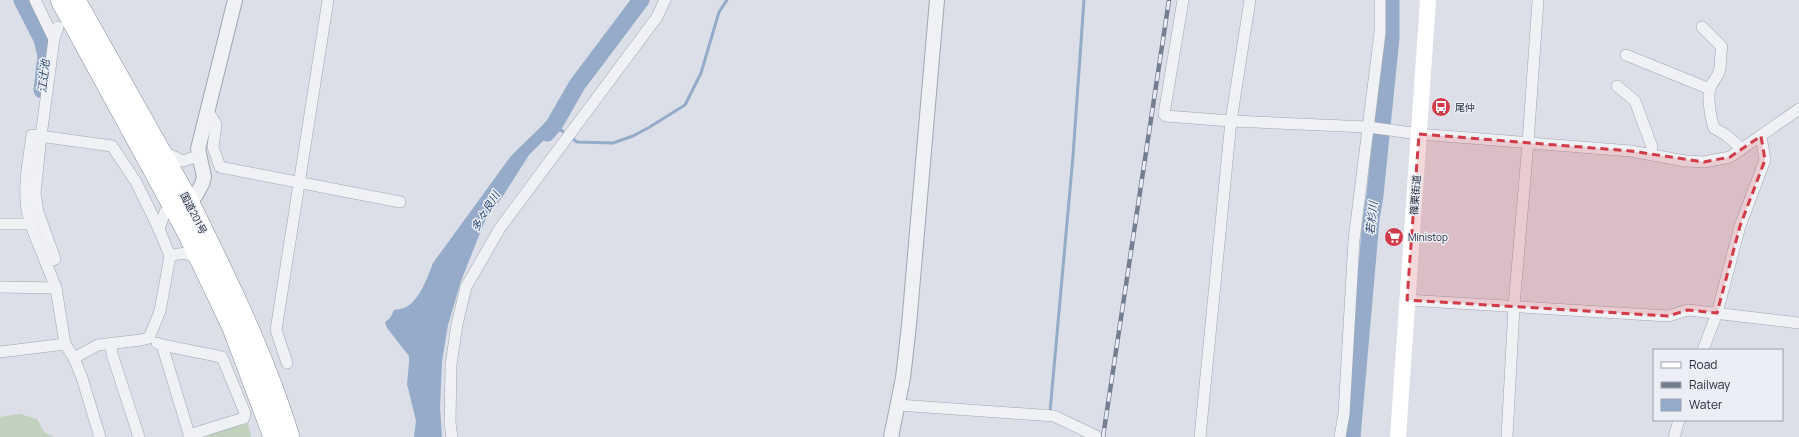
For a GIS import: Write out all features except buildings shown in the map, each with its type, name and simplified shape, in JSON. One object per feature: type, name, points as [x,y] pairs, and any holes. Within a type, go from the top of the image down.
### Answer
[{"type":"highway","name":"国道201号","points":[[60,0],[182,204],[248,322],[290,437]]},
{"type":"highway","name":"国道201号","points":[[76,0],[160,150],[182,204],[203,265],[232,328],[272,437]]},
{"type":"main road","name":"篠栗街道","points":[[1398,437],[1428,0]]},
{"type":"street","points":[[35,0],[54,39]]},
{"type":"street","points":[[159,229],[165,212],[196,195],[202,184],[204,177],[198,156],[199,141],[235,0]]},
{"type":"street","points":[[287,363],[276,330],[328,0]]},
{"type":"street","points":[[452,437],[450,423],[451,364],[457,324],[466,287],[500,228],[657,17],[665,0]]},
{"type":"street","points":[[891,437],[903,378],[936,0]]},
{"type":"street","points":[[1183,0],[1164,114],[1166,116],[1368,128],[1419,134],[1631,151],[1685,161],[1704,162],[1730,157],[1799,109]]},
{"type":"street","points":[[1200,437],[1231,121],[1250,0]]},
{"type":"street","points":[[1340,437],[1344,414],[1354,240],[1380,33],[1380,0]]},
{"type":"street","points":[[1507,437],[1514,306],[1528,143],[1538,0]]},
{"type":"street","points":[[46,263],[55,259],[38,212],[35,193],[54,39],[58,27]]},
{"type":"street","points":[[1702,27],[1722,47],[1719,58],[1720,69],[1717,79],[1710,89],[1710,116],[1714,128],[1726,135],[1742,149]]},
{"type":"street","points":[[1626,55],[1710,89]]},
{"type":"street","points":[[1617,86],[1635,101],[1652,147],[1651,155]]},
{"type":"street","points":[[207,110],[216,124],[213,147],[220,167],[400,202]]},
{"type":"street","points":[[100,437],[82,378],[74,358],[65,344],[56,288],[31,224],[26,198],[26,175],[32,135],[112,146],[136,182],[159,229],[170,256],[160,311],[148,338]]},
{"type":"street","points":[[1703,349],[1717,313],[1740,226],[1765,160],[1761,136]]},
{"type":"street","points":[[160,150],[183,161],[198,156]]},
{"type":"street","points":[[0,224],[31,224]]},
{"type":"street","points":[[170,256],[189,254],[203,265]]},
{"type":"street","points":[[0,287],[56,288]]},
{"type":"street","points":[[1408,300],[1668,316],[1688,310],[1799,323]]},
{"type":"street","points":[[74,358],[98,344],[148,338],[162,345],[222,357],[245,413],[244,418],[189,436],[162,345]]},
{"type":"street","points":[[111,343],[112,354],[139,437]]},
{"type":"street","points":[[0,352],[65,344]]},
{"type":"street","points":[[898,405],[1054,416],[1096,436]]},
{"type":"street","points":[[1674,437],[1679,421]]},
{"type":"highlighted area","points":[[1419,134],[1631,151],[1704,162],[1730,157],[1761,136],[1765,160],[1740,226],[1717,313],[1688,310],[1668,316],[1407,300]]},
{"type":"green space","points":[[20,414],[37,419],[44,432],[54,437],[0,437],[0,417]]},
{"type":"green space","points":[[248,424],[251,437],[206,437],[228,427]]},
{"type":"water","points":[[555,113],[565,119],[529,155],[503,196],[486,218],[461,281],[448,325],[442,361],[440,408],[442,437],[414,437],[416,421],[407,384],[409,356],[387,328],[385,322],[390,318],[394,310],[405,308],[411,304],[423,287],[433,263],[511,156]]},
{"type":"waterway","name":"江辻池","points":[[22,0],[42,39],[46,56],[42,90]]},
{"type":"waterway","name":"多々良川","points":[[547,133],[554,125],[577,85],[641,0]]},
{"type":"waterway","points":[[554,125],[577,142],[613,143],[633,136],[685,105],[701,73],[719,12],[727,0]]},
{"type":"waterway","points":[[1050,412],[1073,156],[1084,0]]},
{"type":"waterway","name":"若杉川","points":[[1352,437],[1371,220],[1375,195],[1391,38],[1391,0]]},
{"type":"railway","points":[[1103,437],[1169,0]]},
{"type":"place","name":"尾仲","points":[[1441,107]]},
{"type":"place","name":"Ministop","points":[[1394,237]]}]
